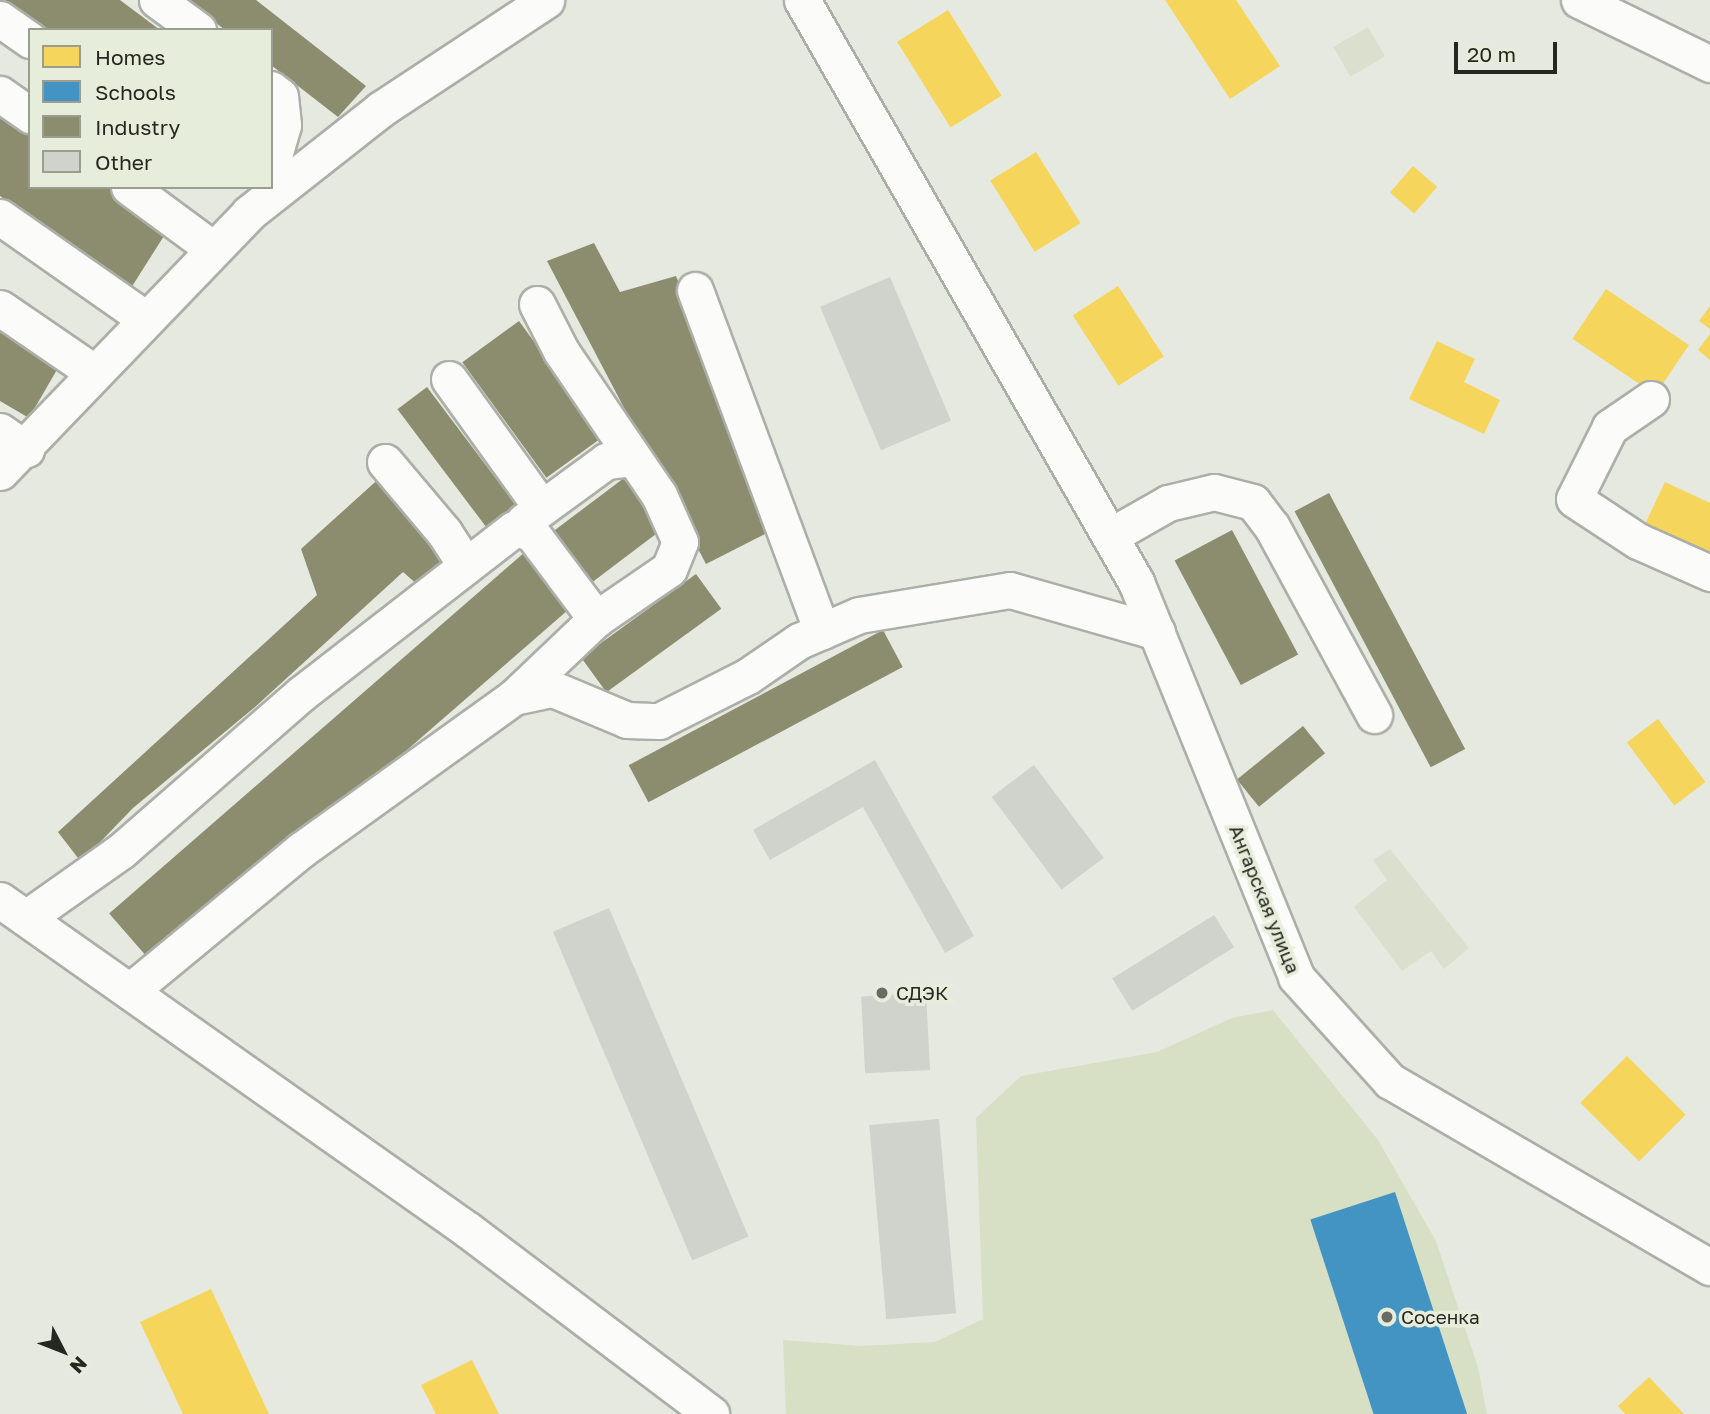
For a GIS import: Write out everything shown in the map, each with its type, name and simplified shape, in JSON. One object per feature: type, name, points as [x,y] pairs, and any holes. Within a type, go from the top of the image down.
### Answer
[{"type":"street","points":[[157,0],[195,28]]},
{"type":"street","points":[[273,180],[546,0]]},
{"type":"street","name":"Ангарская улица","points":[[802,0],[1136,582],[1296,977],[1390,1081],[1710,1266]]},
{"type":"street","points":[[1579,0],[1710,64]]},
{"type":"street","points":[[0,19],[28,39]]},
{"type":"street","points":[[273,91],[280,96],[284,125],[273,160]]},
{"type":"street","points":[[0,94],[28,114]]},
{"type":"street","points":[[132,189],[213,249]]},
{"type":"street","points":[[0,472],[13,440],[95,373],[144,318],[213,249],[254,193]]},
{"type":"street","points":[[0,217],[144,318]]},
{"type":"street","points":[[695,290],[822,631]]},
{"type":"street","points":[[130,991],[319,836],[514,697],[596,619],[668,569],[680,542],[673,520],[561,351],[537,304]]},
{"type":"street","points":[[0,308],[95,373]]},
{"type":"street","points":[[449,379],[541,507]]},
{"type":"street","points":[[1651,399],[1611,428],[1574,499],[1638,541],[1710,573]]},
{"type":"street","points":[[634,458],[606,461],[541,507],[301,694],[121,851],[13,909],[468,1230],[711,1414]]},
{"type":"street","points":[[385,462],[444,532],[466,566]]},
{"type":"street","points":[[1110,536],[1168,503],[1214,492],[1252,502],[1272,527],[1374,715]]},
{"type":"street","points":[[514,529],[531,532],[596,619]]},
{"type":"street","points":[[514,697],[553,689],[626,720],[659,721],[822,631],[859,615],[1010,590],[1157,632]]},
{"type":"shaded area","points":[[1368,27],[1385,56],[1350,76],[1333,47]]},
{"type":"shaded area","points":[[1390,849],[1469,948],[1444,969],[1431,951],[1402,971],[1354,907],[1387,880],[1373,860]]},
{"type":"shaded area","points":[[1273,1010],[1378,1140],[1436,1241],[1478,1367],[1487,1414],[786,1414],[783,1340],[861,1346],[935,1342],[983,1319],[976,1118],[1021,1076],[1157,1052],[1232,1018]]},
{"type":"building: Homes","points":[[1165,0],[1236,0],[1280,66],[1230,99]]},
{"type":"building: Homes","points":[[948,10],[1002,96],[951,127],[897,42]]},
{"type":"building: Homes","points":[[1036,152],[1081,223],[1035,252],[990,181]]},
{"type":"building: Homes","points":[[1413,166],[1437,187],[1414,213],[1390,192]]},
{"type":"building: Homes","points":[[1118,286],[1164,356],[1118,386],[1073,315]]},
{"type":"building: Homes","points":[[1606,289],[1689,345],[1655,395],[1572,339]]},
{"type":"building: Homes","points":[[1710,306],[1710,329],[1699,321]]},
{"type":"building: Homes","points":[[1710,334],[1710,360],[1698,350]]},
{"type":"building: Homes","points":[[1437,341],[1475,359],[1464,382],[1500,400],[1484,434],[1409,399]]},
{"type":"building: Homes","points":[[1665,482],[1710,503],[1710,556],[1645,524]]},
{"type":"building: Homes","points":[[1658,719],[1706,782],[1674,806],[1627,742]]},
{"type":"building: Homes","points":[[1627,1056],[1686,1115],[1639,1161],[1580,1103]]},
{"type":"building: Homes","points":[[211,1289],[269,1414],[183,1414],[140,1322]]},
{"type":"building: Homes","points":[[472,1360],[499,1414],[436,1414],[421,1385]]},
{"type":"building: Homes","points":[[1649,1377],[1684,1414],[1625,1414],[1618,1406]]},
{"type":"building: Schools","name":"Сосенка","points":[[1395,1192],[1467,1414],[1374,1414],[1310,1220]]},
{"type":"building: Industry","points":[[5,0],[120,0],[157,28],[40,28]]},
{"type":"building: Industry","points":[[187,0],[256,0],[366,86],[338,117],[273,67],[273,28],[222,28]]},
{"type":"building: Industry","points":[[0,105],[28,126],[28,189],[116,189],[169,228],[131,288],[0,196]]},
{"type":"building: Industry","points":[[594,243],[620,292],[676,276],[777,528],[706,564],[547,261]]},
{"type":"building: Industry","points":[[519,321],[603,437],[546,478],[462,362]]},
{"type":"building: Industry","points":[[0,323],[62,361],[29,418],[0,401]]},
{"type":"building: Industry","points":[[427,387],[516,505],[487,527],[397,409]]},
{"type":"building: Industry","points":[[384,474],[449,561],[419,586],[403,572],[255,707],[133,808],[81,862],[58,832],[317,595],[301,549]]},
{"type":"building: Industry","points":[[628,475],[667,526],[590,584],[551,533]]},
{"type":"building: Industry","points":[[1329,493],[1465,749],[1431,767],[1295,511]]},
{"type":"building: Industry","points":[[1232,530],[1298,654],[1241,685],[1175,561]]},
{"type":"building: Industry","points":[[525,552],[572,606],[156,968],[109,913]]},
{"type":"building: Industry","points":[[696,574],[721,609],[606,692],[581,657]]},
{"type":"building: Industry","points":[[883,630],[903,667],[648,802],[629,765]]},
{"type":"building: Industry","points":[[1303,726],[1325,753],[1259,807],[1237,779]]},
{"type":"building: Other","points":[[890,277],[951,421],[881,450],[820,307]]},
{"type":"building: Other","points":[[875,760],[974,936],[945,953],[863,807],[770,860],[753,830]]},
{"type":"building: Other","points":[[1034,765],[1104,858],[1061,890],[992,797]]},
{"type":"building: Other","points":[[609,908],[748,1237],[692,1260],[553,932]]},
{"type":"building: Other","points":[[1214,915],[1234,947],[1132,1011],[1112,979]]},
{"type":"building: Other","points":[[926,993],[930,1070],[865,1073],[861,996]]},
{"type":"building: Other","points":[[939,1119],[956,1313],[886,1319],[869,1125]]},
{"type":"place","name":"СДЭК","points":[[882,993]]},
{"type":"place","name":"Сосенка","points":[[1387,1317]]}]
